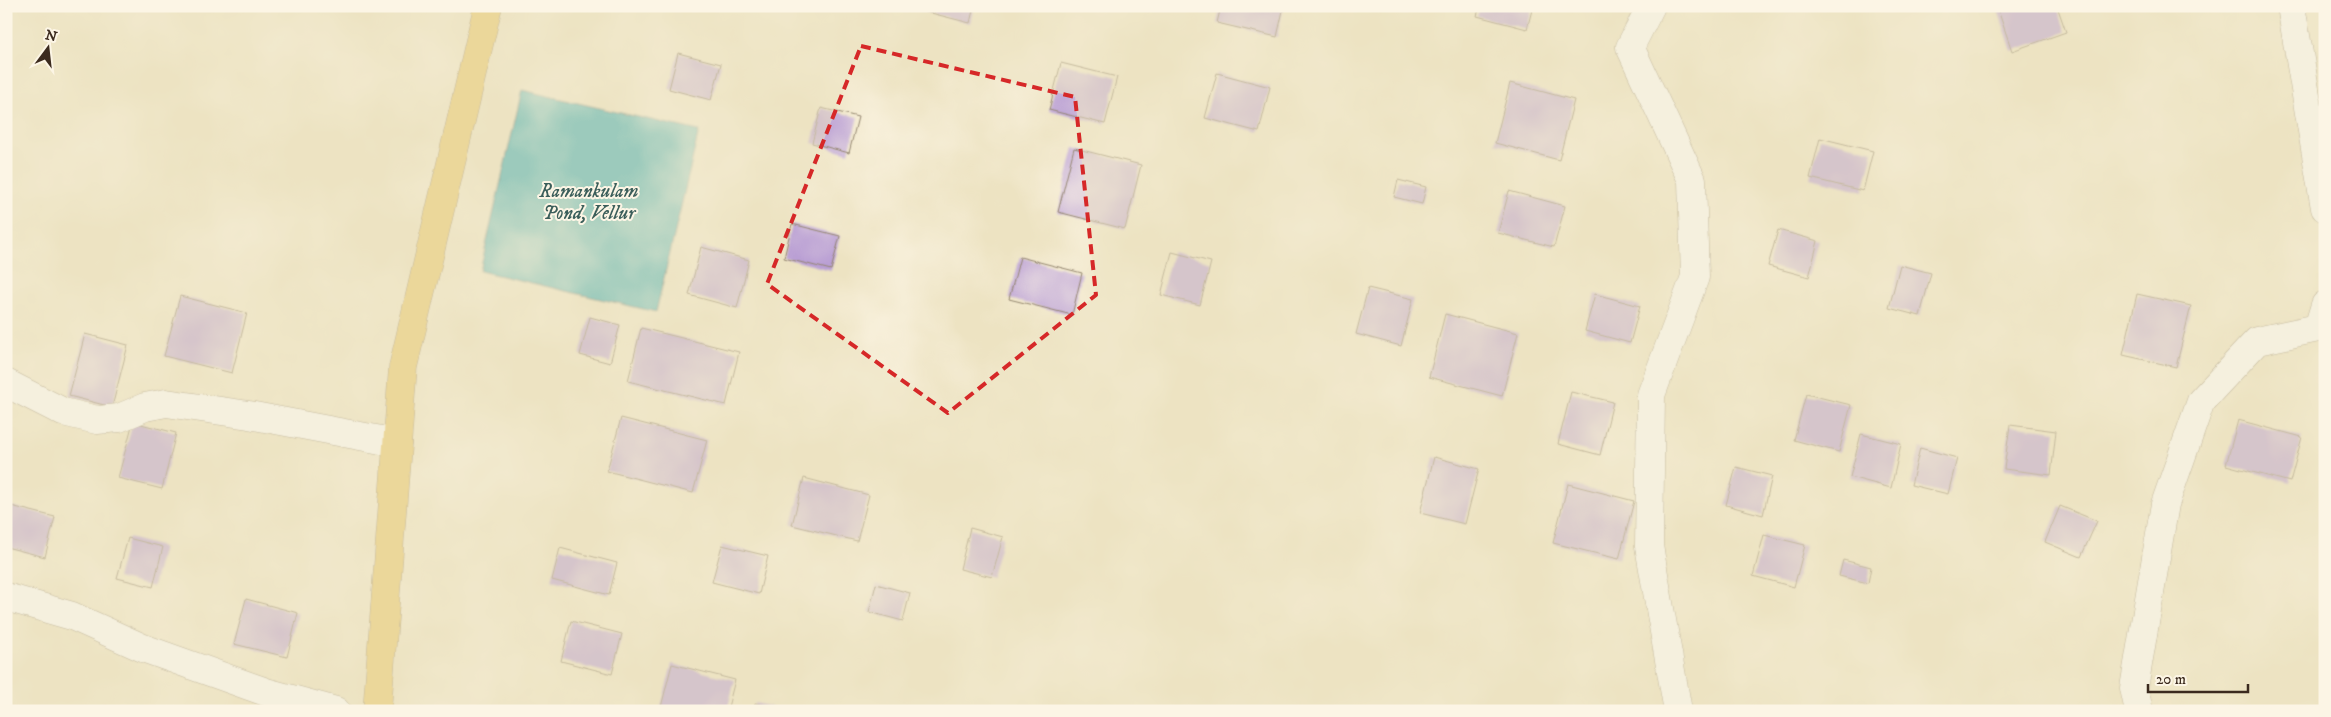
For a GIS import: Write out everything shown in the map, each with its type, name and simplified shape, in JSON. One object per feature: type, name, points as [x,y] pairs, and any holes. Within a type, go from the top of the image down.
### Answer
[{"type":"highway","points":[[377,711],[403,367],[488,6]]},
{"type":"street","points":[[1651,6],[1630,46],[1692,180],[1693,199],[1695,277],[1651,395],[1649,546],[1678,711]]},
{"type":"street","points":[[2291,6],[2325,208]]},
{"type":"street","points":[[2139,711],[2134,688],[2165,504],[2201,401],[2257,341],[2318,328],[2325,305]]},
{"type":"street","points":[[6,384],[63,412],[97,420],[119,418],[145,407],[166,403],[249,415],[397,443]]},
{"type":"street","points":[[6,596],[72,616],[143,648],[266,692],[336,711]]},
{"type":"highlighted area","points":[[861,46],[1075,97],[1096,295],[948,413],[767,284]]},
{"type":"water","name":"Ramankulam Pond, Vellur","points":[[522,90],[699,131],[656,312],[480,271]]},
{"type":"building","points":[[920,6],[974,6],[970,23],[919,10]]},
{"type":"building","points":[[1221,6],[1284,6],[1277,37],[1217,23]]},
{"type":"building","points":[[1480,6],[1533,6],[1527,29],[1477,16]]},
{"type":"building","points":[[2057,6],[2066,32],[2012,51],[1997,7]]},
{"type":"building","points":[[678,53],[721,64],[711,100],[669,89]]},
{"type":"building","points":[[1061,63],[1117,77],[1105,124],[1049,110]]},
{"type":"building","points":[[1217,73],[1270,87],[1259,132],[1205,118]]},
{"type":"building","points":[[1510,83],[1574,100],[1559,160],[1495,143]]},
{"type":"building","points":[[821,108],[858,117],[849,153],[812,143]]},
{"type":"building","points":[[1820,138],[1873,151],[1863,191],[1810,178]]},
{"type":"building","points":[[1074,148],[1141,165],[1125,229],[1058,212]]},
{"type":"building","points":[[1398,180],[1426,187],[1422,204],[1394,197]]},
{"type":"building","points":[[1509,191],[1565,206],[1554,247],[1498,233]]},
{"type":"building","points":[[792,224],[840,236],[831,270],[784,258]]},
{"type":"building","points":[[1778,230],[1818,241],[1809,277],[1768,266]]},
{"type":"building","points":[[701,247],[749,260],[737,308],[689,295]]},
{"type":"building","points":[[1172,252],[1211,262],[1200,305],[1161,295]]},
{"type":"building","points":[[1020,257],[1082,273],[1072,315],[1009,299]]},
{"type":"building","points":[[1900,265],[1931,273],[1920,316],[1889,308]]},
{"type":"building","points":[[1368,288],[1413,299],[1401,346],[1356,334]]},
{"type":"building","points":[[1595,294],[1640,306],[1630,343],[1585,331]]},
{"type":"building","points":[[2137,294],[2191,306],[2176,367],[2123,355]]},
{"type":"building","points":[[180,296],[247,313],[232,373],[164,356]]},
{"type":"building","points":[[1445,314],[1518,333],[1502,396],[1429,377]]},
{"type":"building","points":[[590,317],[620,325],[610,363],[580,355]]},
{"type":"building","points":[[641,328],[739,352],[726,405],[628,381]]},
{"type":"building","points":[[85,334],[128,345],[112,407],[69,396]]},
{"type":"building","points":[[1571,392],[1613,402],[1600,455],[1558,444]]},
{"type":"building","points":[[1806,394],[1851,405],[1839,452],[1794,440]]},
{"type":"building","points":[[621,418],[707,440],[693,493],[607,471]]},
{"type":"building","points":[[2238,420],[2302,437],[2290,482],[2226,465]]},
{"type":"building","points":[[133,422],[176,433],[162,489],[118,478]]},
{"type":"building","points":[[2010,425],[2056,431],[2051,475],[2004,469]]},
{"type":"building","points":[[1861,434],[1901,444],[1891,488],[1850,477]]},
{"type":"building","points":[[1920,448],[1957,458],[1948,494],[1911,485]]},
{"type":"building","points":[[1434,457],[1479,469],[1465,524],[1420,513]]},
{"type":"building","points":[[1736,467],[1772,476],[1763,515],[1726,505]]},
{"type":"building","points":[[804,478],[869,495],[857,541],[792,525]]},
{"type":"building","points":[[1568,484],[1634,501],[1619,559],[1553,543]]},
{"type":"building","points":[[11,506],[55,517],[45,557],[6,547],[6,524]]},
{"type":"building","points":[[2060,506],[2097,521],[2081,557],[2045,542]]},
{"type":"building","points":[[970,528],[1003,537],[992,577],[960,569]]},
{"type":"building","points":[[1764,535],[1805,545],[1794,587],[1753,576]]},
{"type":"building","points":[[128,538],[163,547],[153,587],[117,578]]},
{"type":"building","points":[[722,545],[768,556],[759,594],[712,582]]},
{"type":"building","points":[[560,548],[617,563],[609,595],[552,580]]},
{"type":"building","points":[[1843,560],[1871,567],[1868,583],[1839,576]]},
{"type":"building","points":[[876,584],[910,593],[903,621],[869,612]]},
{"type":"building","points":[[246,599],[298,613],[287,657],[234,644]]},
{"type":"building","points":[[571,621],[622,634],[612,674],[561,661]]},
{"type":"building","points":[[672,664],[735,680],[727,711],[660,711]]},
{"type":"building","points":[[755,703],[784,710],[784,711],[753,711]]}]
